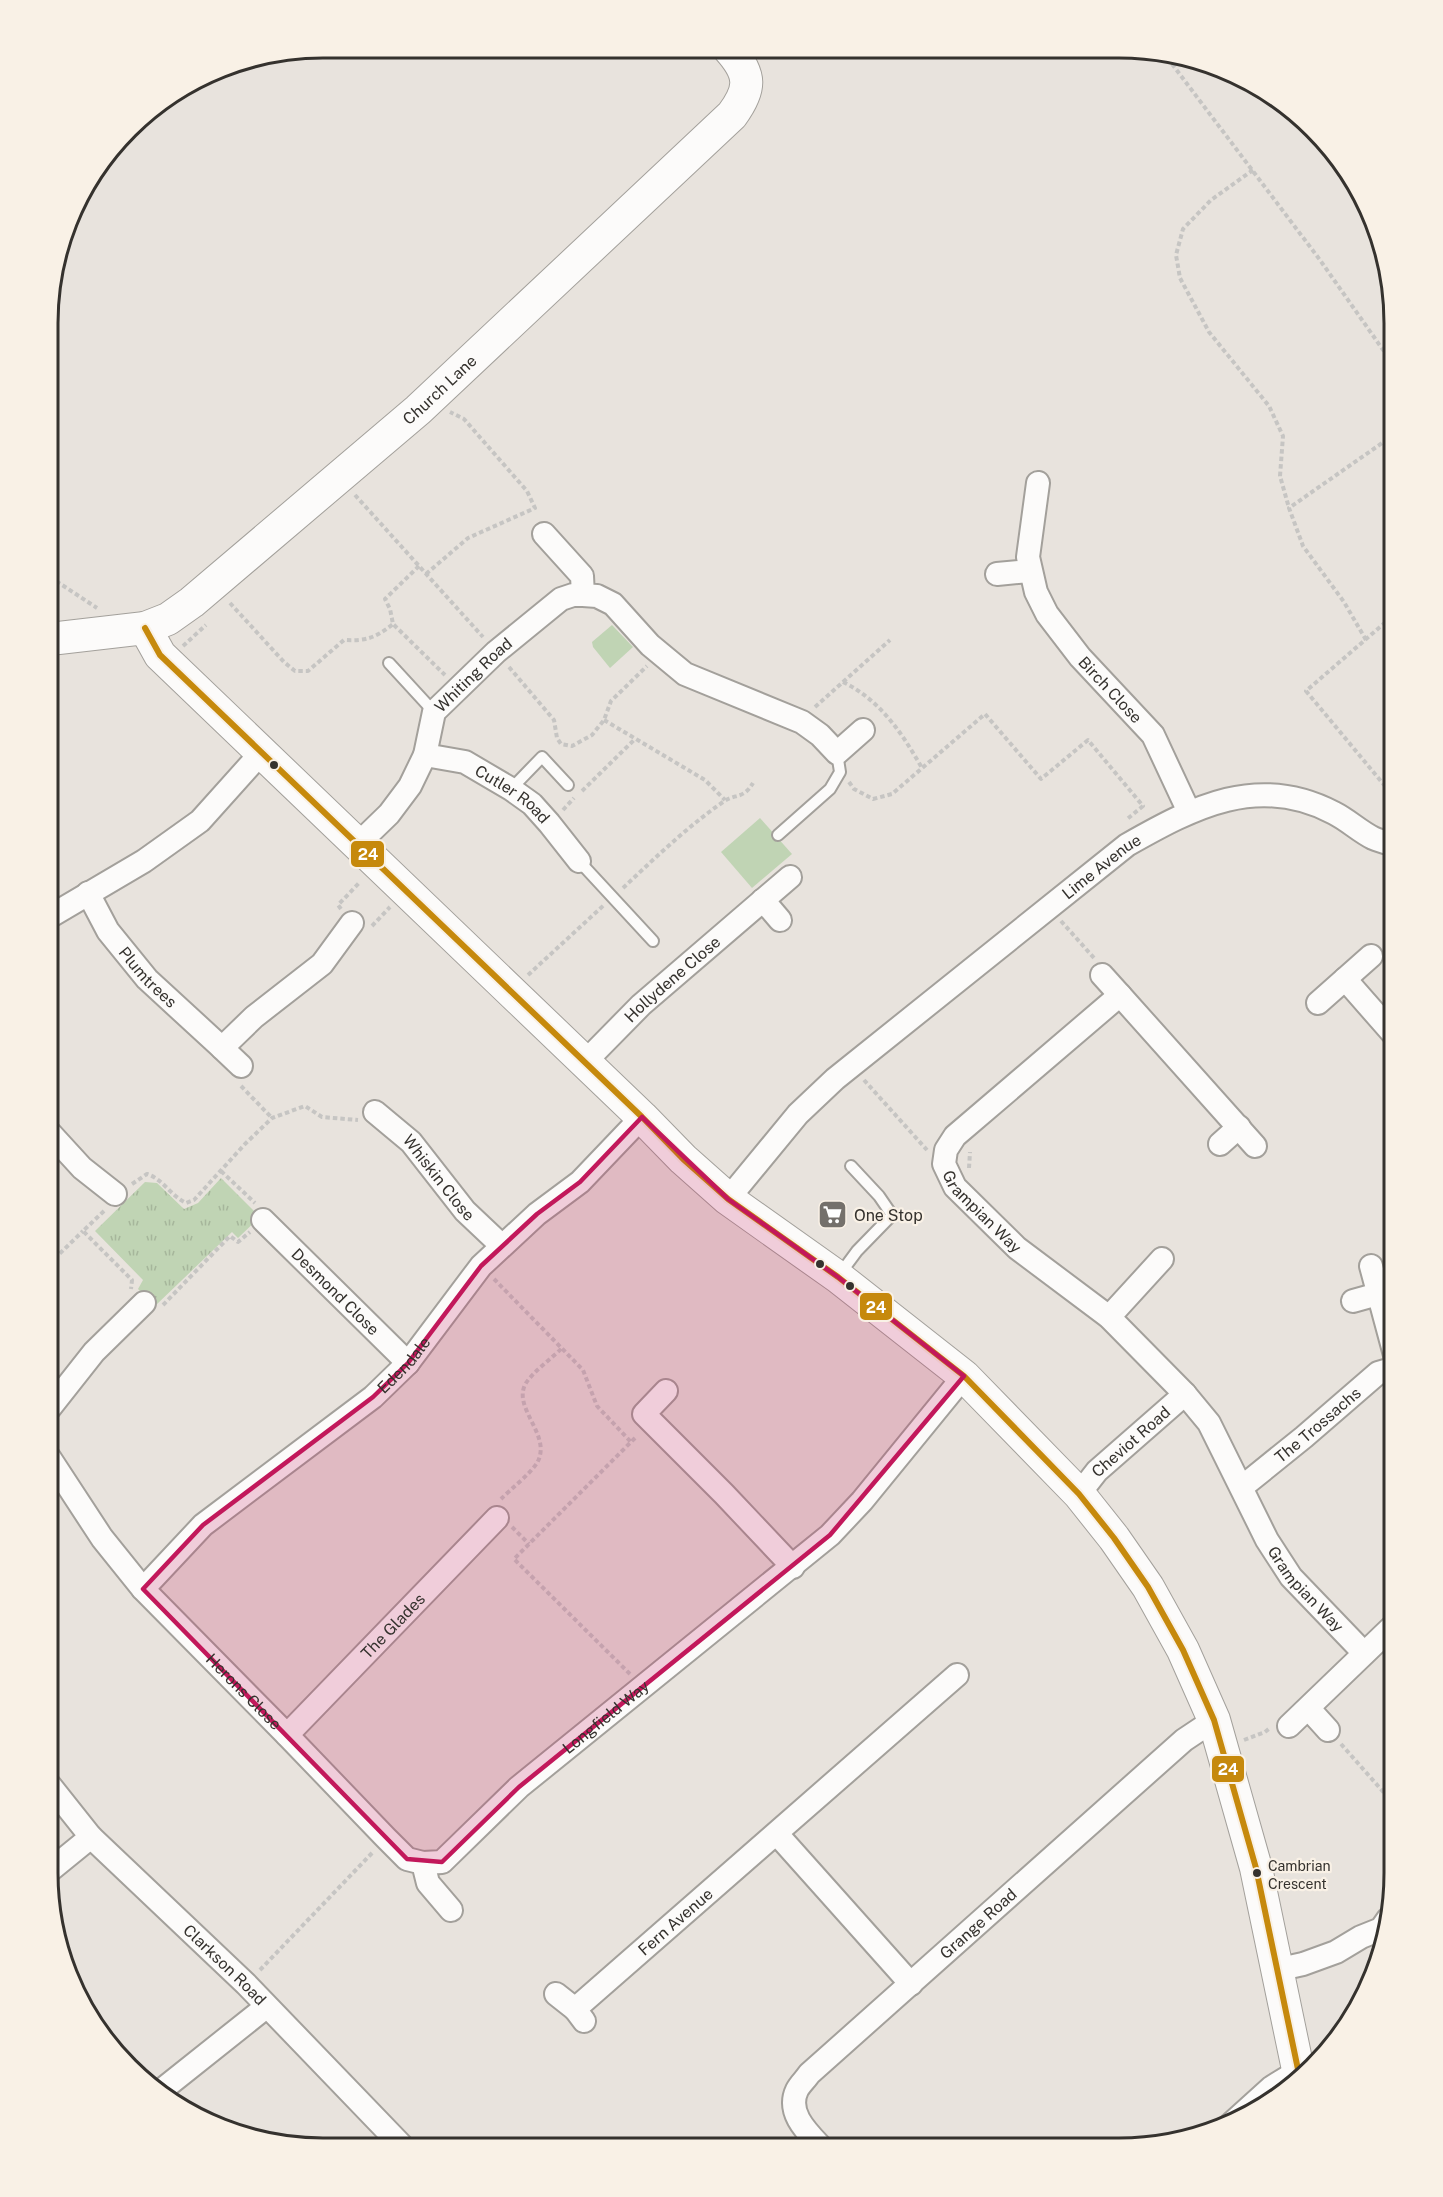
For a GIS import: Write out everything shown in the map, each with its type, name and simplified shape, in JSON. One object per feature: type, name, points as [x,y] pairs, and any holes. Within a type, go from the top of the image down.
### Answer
[{"type":"street","name":"Church Lane","points":[[58,638],[137,629],[168,619],[192,602],[418,410],[732,115],[744,98],[747,79],[737,58]]},
{"type":"street","name":"Birch Close","points":[[1038,483],[1028,557],[1029,570],[1036,592],[1047,614],[1080,657],[1153,735],[1189,812]]},
{"type":"street","points":[[544,534],[582,576],[583,595],[597,596],[613,604],[650,645],[685,674],[802,722],[820,735],[839,762],[863,730]]},
{"type":"street","points":[[997,573],[1029,570]]},
{"type":"street","name":"Whiting Road","points":[[367,855],[389,814],[410,786],[425,755],[434,712],[496,652],[561,599],[583,595]]},
{"type":"street","points":[[137,629],[160,655],[683,1159],[728,1199],[838,1277],[964,1376],[1079,1494],[1114,1538],[1148,1587],[1183,1650],[1217,1732],[1256,1868],[1298,2069]]},
{"type":"street","points":[[58,912],[144,861],[200,821],[261,753]]},
{"type":"street","name":"Cutler Road","points":[[425,755],[465,762],[511,789],[532,804],[579,861]]},
{"type":"street","name":"Lime Avenue","points":[[728,1199],[798,1114],[851,1066],[1127,845],[1189,812],[1236,796],[1283,796],[1308,802],[1334,813],[1374,838],[1384,841]]},
{"type":"street","name":"Hollydene Close","points":[[584,1063],[641,1005],[790,877]]},
{"type":"street","name":"Plumtrees","points":[[88,893],[108,931],[147,980],[240,1066]]},
{"type":"street","points":[[763,900],[780,920]]},
{"type":"street","points":[[222,1048],[254,1017],[322,964],[352,923]]},
{"type":"street","points":[[1318,1003],[1371,956]]},
{"type":"street","points":[[1102,975],[1256,1146]]},
{"type":"street","points":[[1345,979],[1384,1023]]},
{"type":"street","name":"Grampian Way","points":[[1120,995],[955,1136],[946,1150],[944,1164],[955,1187],[1017,1248],[1109,1317],[1185,1394],[1209,1423],[1268,1540],[1292,1576],[1364,1653]]},
{"type":"street","name":"Whiskin Close","points":[[375,1112],[411,1142],[465,1211],[501,1245]]},
{"type":"street","name":"Edendale","points":[[143,1588],[203,1525],[373,1397],[408,1363],[481,1266],[501,1245],[580,1182],[642,1117]]},
{"type":"street","points":[[1220,1144],[1239,1127]]},
{"type":"street","points":[[58,1142],[82,1168],[115,1194]]},
{"type":"street","name":"Desmond Close","points":[[263,1220],[408,1363]]},
{"type":"street","points":[[1109,1317],[1161,1258]]},
{"type":"street","points":[[1371,1266],[1384,1315]]},
{"type":"street","points":[[1353,1301],[1378,1294]]},
{"type":"street","points":[[58,1398],[94,1352],[144,1303]]},
{"type":"street","name":"The Trossachs","points":[[1242,1487],[1377,1373],[1384,1371]]},
{"type":"street","name":"Longfield Way","points":[[423,1863],[442,1862],[519,1787],[830,1535],[862,1501],[964,1376]]},
{"type":"street","points":[[666,1391],[644,1414],[793,1567]]},
{"type":"street","name":"Cheviot Road","points":[[1079,1494],[1097,1471],[1185,1394]]},
{"type":"street","name":"Herons Close","points":[[58,1471],[102,1538],[143,1588],[386,1838],[407,1858],[423,1863]]},
{"type":"street","name":"The Glades","points":[[288,1735],[497,1518]]},
{"type":"street","points":[[1289,1726],[1384,1635]]},
{"type":"street","name":"Fern Avenue","points":[[556,1994],[580,2015],[777,1834],[957,1675]]},
{"type":"street","points":[[1309,1708],[1328,1730]]},
{"type":"street","name":"Grange Road","points":[[813,2138],[803,2127],[794,2107],[797,2090],[809,2074],[1184,1740],[1217,1732]]},
{"type":"street","name":"Clarkson Road","points":[[58,1795],[91,1838],[246,1984],[393,2138]]},
{"type":"street","points":[[777,1834],[911,1984]]},
{"type":"street","points":[[58,1864],[91,1838]]},
{"type":"street","points":[[423,1863],[428,1883],[451,1910]]},
{"type":"street","points":[[1276,1970],[1303,1964],[1336,1952],[1361,1936],[1378,1929]]},
{"type":"street","points":[[166,2087],[266,2007]]},
{"type":"street","points":[[1259,2099],[1272,2087],[1283,2082]]},
{"type":"lane","points":[[389,663],[434,712]]},
{"type":"lane","points":[[511,789],[542,758],[568,785]]},
{"type":"lane","points":[[778,835],[830,789],[839,762]]},
{"type":"lane","points":[[579,861],[653,940]]},
{"type":"lane","points":[[838,1277],[857,1251],[892,1215],[879,1196],[851,1166]]},
{"type":"path","points":[[1172,64],[1314,251],[1384,351]]},
{"type":"path","points":[[1253,170],[1211,200],[1183,230],[1176,255],[1180,278],[1209,332],[1269,406],[1283,436],[1280,476],[1303,546],[1344,602],[1366,640]]},
{"type":"path","points":[[426,574],[468,538],[536,508],[527,491],[464,419],[453,412],[442,412]]},
{"type":"path","points":[[1289,507],[1384,442]]},
{"type":"path","points":[[353,493],[554,720],[557,738],[561,744],[572,746],[592,735],[604,720],[611,701],[661,654]]},
{"type":"path","points":[[419,566],[385,599],[393,624],[458,688]]},
{"type":"path","points":[[58,582],[137,629]]},
{"type":"path","points":[[230,603],[295,671],[308,670],[344,640],[376,637],[393,624]]},
{"type":"path","points":[[1384,624],[1306,691],[1384,785]]},
{"type":"path","points":[[843,682],[890,640]]},
{"type":"path","points":[[839,762],[854,789],[873,799],[892,794],[985,714],[1041,779],[1088,740],[1143,806],[1115,830],[1127,845]]},
{"type":"path","points":[[604,720],[705,780],[725,800],[740,796],[750,789],[753,783]]},
{"type":"path","points":[[549,823],[635,739]]},
{"type":"path","points":[[367,855],[338,905],[352,923],[369,929],[406,891]]},
{"type":"path","points":[[1049,907],[1103,968],[1102,975]]},
{"type":"path","points":[[240,1066],[237,1082],[272,1118]]},
{"type":"path","points":[[851,1066],[928,1151],[944,1164]]},
{"type":"path","points":[[58,1255],[111,1205],[115,1194],[147,1174],[155,1177],[175,1198],[186,1203],[194,1200],[272,1118],[305,1106],[322,1116],[360,1120],[375,1112]]},
{"type":"path","points":[[968,1199],[972,1121]]},
{"type":"path","points":[[83,1231],[132,1280],[131,1290],[154,1313],[231,1236],[238,1242],[263,1220],[262,1211],[221,1171]]},
{"type":"path","points":[[481,1266],[583,1370],[597,1406],[631,1442]]},
{"type":"path","points":[[497,1518],[494,1506],[536,1463],[540,1450],[539,1438],[524,1404],[523,1392],[526,1383],[562,1348]]},
{"type":"path","points":[[644,1687],[514,1559],[651,1422]]},
{"type":"path","points":[[1217,1732],[1242,1741],[1265,1732],[1282,1718],[1289,1726]]},
{"type":"path","points":[[1328,1730],[1384,1793]]},
{"type":"path","points":[[246,1984],[386,1838]]},
{"type":"highlighted area","points":[[642,1117],[728,1199],[838,1277],[964,1376],[830,1535],[519,1787],[442,1862],[407,1859],[143,1589],[203,1525],[373,1397],[408,1363],[481,1266],[537,1214],[580,1182]]},
{"type":"green space","points":[[612,625],[633,647],[610,668],[593,647],[592,642]]},
{"type":"green space","points":[[760,818],[792,854],[752,888],[721,852]]},
{"type":"green space","points":[[221,1178],[260,1217],[238,1238],[232,1232],[155,1306],[138,1289],[143,1280],[95,1231],[145,1182],[157,1183],[184,1209],[198,1203]]},
{"type":"transit line","name":"24","points":[[145,628],[160,655],[683,1159],[728,1199],[838,1277],[964,1376],[1079,1494],[1114,1538],[1148,1587],[1183,1650],[1214,1720],[1256,1868],[1298,2069]]},
{"type":"place","name":"One Stop","points":[[833,1215]]},
{"type":"place","name":"Cambrian Crescent","points":[[1257,1873]]}]
